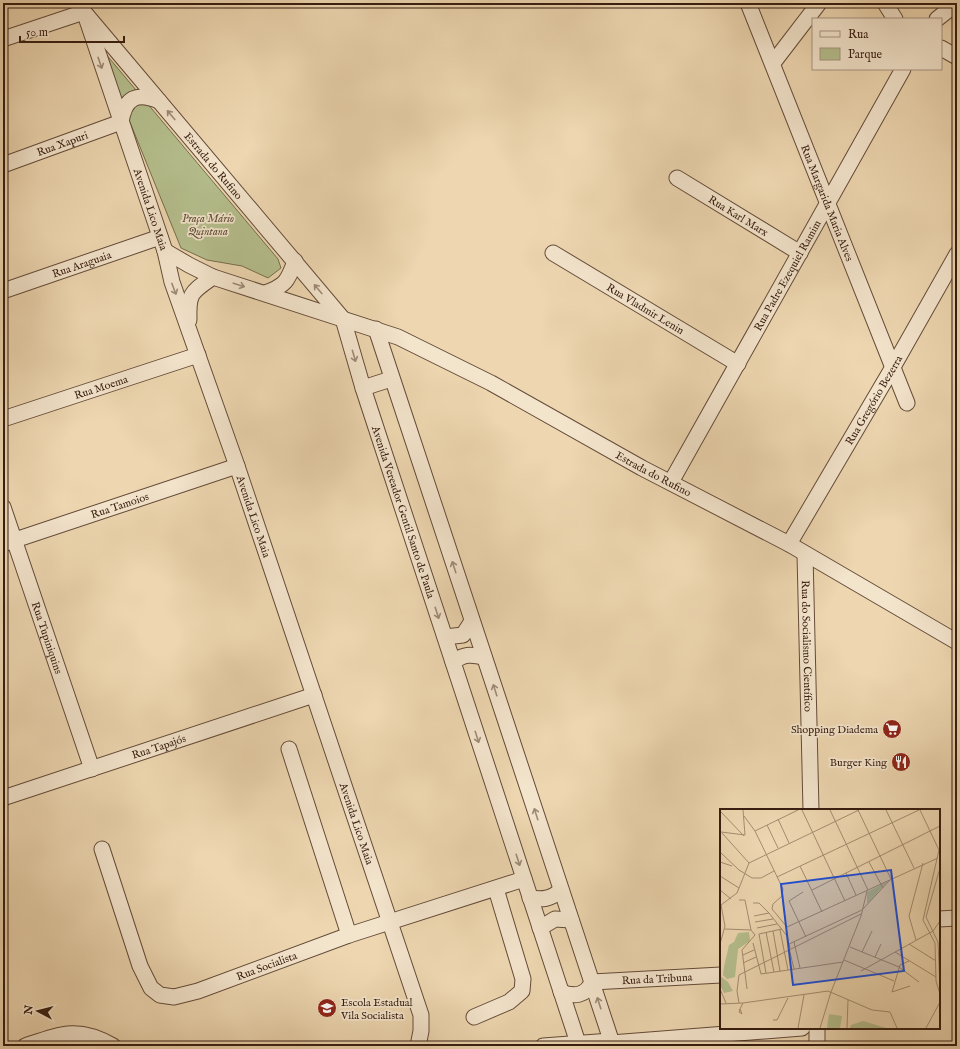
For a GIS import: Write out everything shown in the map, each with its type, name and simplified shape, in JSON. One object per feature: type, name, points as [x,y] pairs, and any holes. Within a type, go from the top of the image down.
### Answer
[{"type":"street","name":"Rua Margarida Maria Alves","points":[[748,3],[908,403]]},
{"type":"street","points":[[773,63],[819,3]]},
{"type":"street","points":[[884,3],[893,18]]},
{"type":"street","points":[[938,18],[957,3]]},
{"type":"street","points":[[3,40],[83,8]]},
{"type":"street","name":"Estrada do Rufino","points":[[83,8],[159,101],[343,319]]},
{"type":"street","name":"Avenida Lico Maia","points":[[83,8],[91,37],[165,251],[172,282],[237,466],[421,1015],[421,1031],[418,1046]]},
{"type":"street","points":[[942,49],[957,57]]},
{"type":"street","name":"Rua Padre Ezequiel Ramim","points":[[671,482],[902,70]]},
{"type":"street","points":[[121,122],[122,112],[129,102],[135,97],[144,95],[159,101]]},
{"type":"street","name":"Rua Xapuri","points":[[3,165],[121,122]]},
{"type":"street","name":"Rua Karl Marx","points":[[677,178],[800,253]]},
{"type":"street","name":"Rua Araguaia","points":[[3,291],[160,237]]},
{"type":"street","name":"Estrada do Rufino","points":[[165,251],[189,266],[214,277],[398,337],[491,383],[642,468],[789,544],[956,640]]},
{"type":"street","name":"Rua Vladmir Lenin","points":[[553,253],[738,364]]},
{"type":"street","name":"Rua Gregório Bezerra","points":[[789,544],[893,367],[957,254]]},
{"type":"street","points":[[265,293],[279,288],[289,278],[295,261]]},
{"type":"street","points":[[189,327],[188,305],[192,293],[214,277]]},
{"type":"street","name":"Avenida Vereador Gentil Santo de Paula","points":[[343,319],[363,388],[578,1043]]},
{"type":"street","points":[[376,329],[612,1043]]},
{"type":"street","name":"Rua Moema","points":[[3,419],[198,355]]},
{"type":"street","points":[[363,388],[392,379]]},
{"type":"street","name":"Rua Tamoios","points":[[9,542],[237,466]]},
{"type":"street","name":"Rua Tupiniquins","points":[[3,507],[9,542],[92,769]]},
{"type":"street","name":"Rua do Socialismo Científico","points":[[804,554],[811,809]]},
{"type":"street","points":[[445,637],[463,635],[472,621]]},
{"type":"street","points":[[453,662],[461,656],[470,654],[484,657]]},
{"type":"street","name":"Rua Tapajós","points":[[3,798],[314,695]]},
{"type":"street","points":[[289,749],[349,935]]},
{"type":"street","name":"Rua Socialista","points":[[102,849],[140,966],[150,988],[160,996],[174,997],[198,990],[349,935],[524,879]]},
{"type":"street","points":[[474,1017],[509,1002],[522,991],[523,979],[496,889]]},
{"type":"street","points":[[530,898],[548,899],[561,890]]},
{"type":"street","points":[[940,919],[957,918]]},
{"type":"street","points":[[540,928],[555,919],[571,920]]},
{"type":"street","name":"Rua da Tribuna","points":[[592,982],[720,975]]},
{"type":"street","points":[[561,992],[570,996],[579,995],[589,989],[592,982]]},
{"type":"street","points":[[543,1046],[578,1043],[612,1043],[789,1029]]},
{"type":"street","points":[[817,1029],[817,1046]]},
{"type":"street","points":[[25,1046],[70,1033],[87,1034],[113,1046]]},
{"type":"green space","name":"Praça Mário Quintana","points":[[99,46],[278,259],[281,268],[268,278],[242,266],[207,260],[181,248]]},
{"type":"place","name":"Shopping Diadema","points":[[892,729]]},
{"type":"place","name":"Burger King","points":[[901,762]]},
{"type":"place","name":"Escola Estadual Vila Socialista","points":[[327,1008]]}]
